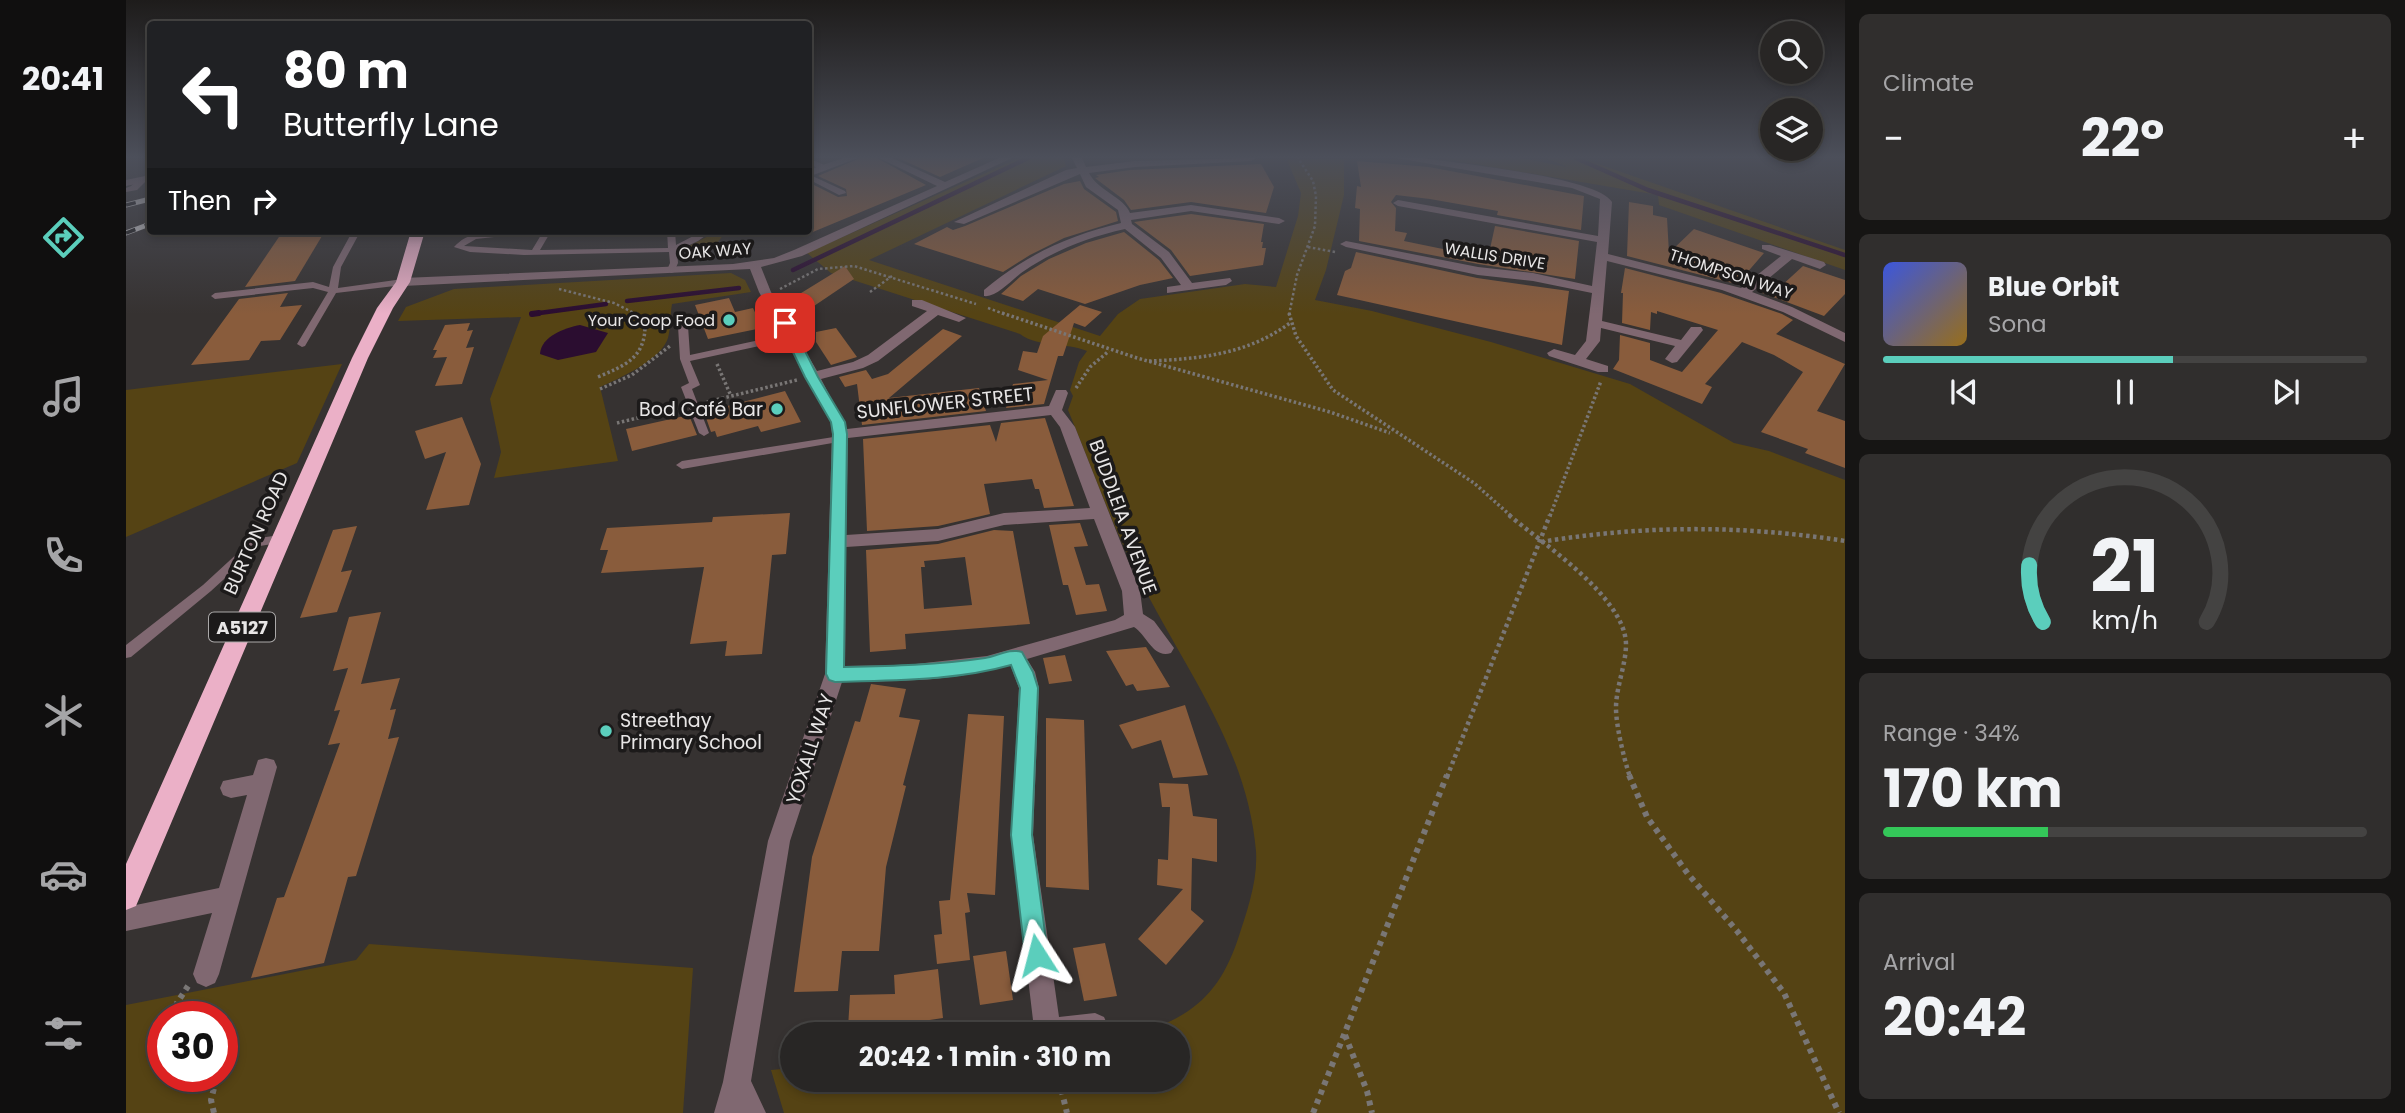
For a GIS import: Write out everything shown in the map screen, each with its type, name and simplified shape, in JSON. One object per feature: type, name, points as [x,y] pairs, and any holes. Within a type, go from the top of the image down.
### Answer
[{"type":"highway","name":"BURTON ROAD","points":[[126,896],[360,358],[385,308],[403,282],[417,235]]},
{"type":"street","name":"OAK WAY","points":[[403,282],[754,265],[798,253],[892,210]]},
{"type":"street","points":[[960,222],[985,210]]},
{"type":"street","points":[[1123,210],[1127,221],[1165,255],[1189,287]]},
{"type":"street","points":[[988,293],[1001,281],[1046,252],[1127,221],[1181,210]]},
{"type":"street","points":[[1204,210],[1279,221]]},
{"type":"street","points":[[1411,210],[1483,218],[1603,240]]},
{"type":"street","points":[[1578,361],[1593,341],[1606,210]]},
{"type":"street","points":[[1480,231],[1483,218]]},
{"type":"street","name":"WALLIS DRIVE","points":[[1346,243],[1478,271],[1534,277],[1598,290]]},
{"type":"street","points":[[1766,247],[1820,265]]},
{"type":"street","points":[[1743,293],[1790,255]]},
{"type":"street","name":"THOMPSON WAY","points":[[1601,256],[1672,271],[1743,293],[1822,325],[1845,338]]},
{"type":"street","name":"YOXALL WAY","points":[[728,1113],[737,1082],[779,841],[835,674],[840,437],[838,422],[765,292],[754,265]]},
{"type":"street","points":[[1171,290],[1226,281]]},
{"type":"street","points":[[917,303],[959,317]]},
{"type":"street","points":[[811,377],[858,365],[873,358],[937,310]]},
{"type":"street","points":[[1595,323],[1682,344]]},
{"type":"street","points":[[1672,359],[1696,330]]},
{"type":"street","points":[[1554,353],[1603,369]]},
{"type":"street","name":"SUNFLOWER STREET","points":[[840,437],[1058,401]]},
{"type":"street","name":"BUDDLEIA AVENUE","points":[[1058,401],[1131,591],[1134,618],[1147,625],[1164,648]]},
{"type":"street","points":[[838,542],[938,535],[1004,519],[1100,513]]},
{"type":"street","points":[[835,674],[907,673],[987,664],[1120,626],[1134,618]]},
{"type":"street","points":[[1015,656],[1029,688],[1022,835],[1036,1022]]},
{"type":"street","points":[[206,974],[264,775],[231,788]]},
{"type":"street","points":[[126,919],[228,898]]},
{"type":"street","points":[[737,1082],[752,1113]]},
{"type":"lane","points":[[302,344],[333,291],[337,267],[354,235]]},
{"type":"lane","points":[[497,235],[473,236],[461,242],[458,247],[470,251],[536,252],[673,250],[701,235]]},
{"type":"lane","points":[[536,252],[545,235]]},
{"type":"lane","points":[[671,235],[671,270]]},
{"type":"lane","points":[[215,296],[313,285],[333,291],[403,282]]},
{"type":"lane","points":[[684,326],[685,359],[695,385],[686,387],[704,433]]},
{"type":"lane","points":[[685,359],[791,336]]},
{"type":"lane","points":[[682,466],[840,437]]},
{"type":"lane","points":[[126,653],[207,589],[257,542],[280,539]]},
{"type":"path","points":[[1316,210],[1315,226],[1297,275],[1288,311],[1290,323],[1333,390],[1474,483],[1540,542],[1586,578],[1608,601],[1620,620],[1626,643],[1616,709],[1629,774],[1647,817],[1688,874],[1784,993],[1840,1113]]},
{"type":"path","points":[[1308,247],[1346,243]]},
{"type":"path","points":[[765,292],[782,289],[799,277],[827,268],[854,266],[892,276],[1145,361],[1360,420],[1402,438]]},
{"type":"path","points":[[553,274],[552,283],[561,291],[614,301],[629,309],[641,321],[645,336],[639,352],[618,368],[598,377]]},
{"type":"path","points":[[870,292],[892,276]]},
{"type":"path","points":[[1145,361],[1193,360],[1251,346],[1268,339],[1290,323]]},
{"type":"path","points":[[1058,401],[1076,388],[1080,378],[1098,358],[1110,350]]},
{"type":"path","points":[[1313,1113],[1540,542],[1603,369]]},
{"type":"path","points":[[617,423],[811,377]]},
{"type":"path","points":[[1540,542],[1586,534],[1676,526],[1739,527],[1845,541]]},
{"type":"path","points":[[178,1001],[191,981],[206,974]]},
{"type":"path","points":[[1345,1034],[1367,1091],[1372,1113]]},
{"type":"path","points":[[213,1092],[211,1100],[214,1113]]},
{"type":"path","points":[[1062,1092],[1067,1113]]},
{"type":"shaded area","points":[[903,210],[974,210],[869,260],[1100,336],[1118,314],[1140,299],[1245,284],[1276,287],[1299,210],[1340,210],[1326,270],[1315,300],[1372,311],[1491,342],[1630,384],[1734,443],[1769,451],[1845,480],[1845,1113],[784,1113],[771,1070],[780,1069],[780,1092],[1190,1092],[1190,1022],[1168,1022],[1200,1002],[1222,975],[1238,939],[1255,873],[1256,851],[1250,813],[1227,742],[1128,556],[1068,410],[1073,396],[1070,390],[1079,362],[1087,351],[1036,341],[831,273],[807,253]]},
{"type":"shaded area","points":[[1673,210],[1730,210],[1845,250],[1845,270]]},
{"type":"shaded area","points":[[710,235],[723,235],[710,249],[699,255],[687,257],[687,247]]},
{"type":"shaded area","points":[[731,273],[745,280],[751,292],[672,304],[669,334],[664,346],[649,361],[600,387],[618,461],[494,478],[501,452],[490,399],[521,317],[398,321],[406,307],[454,289]]},
{"type":"shaded area","points":[[580,325],[608,333],[596,352],[558,360],[540,354],[549,338]]},
{"type":"shaded area","points":[[342,364],[297,463],[126,537],[126,390]]},
{"type":"shaded area","points":[[369,944],[693,968],[683,1113],[126,1113],[126,1005],[356,960]]},
{"type":"building","points":[[812,210],[866,210],[812,232]]},
{"type":"building","points":[[1003,210],[1113,210],[1118,221],[1064,238],[1003,272],[914,244],[947,227],[953,230]]},
{"type":"building","points":[[1245,210],[1267,210],[1266,213]]},
{"type":"building","points":[[1360,210],[1396,210],[1395,231],[1407,233],[1404,241],[1488,258],[1495,226],[1579,241],[1575,279],[1359,241]]},
{"type":"building","points":[[1492,210],[1583,210],[1581,230],[1497,215],[1498,211]]},
{"type":"building","points":[[1629,210],[1653,210],[1653,215],[1667,218],[1669,253],[1694,229],[1764,253],[1745,275],[1751,277],[1740,285],[1627,256]]},
{"type":"building","points":[[1191,214],[1264,224],[1261,242],[1262,248],[1266,248],[1263,265],[1190,276],[1171,250],[1134,222]]},
{"type":"building","points":[[1124,232],[1159,260],[1173,278],[1140,285],[1085,304],[1038,289],[1023,301],[1001,294],[1021,276],[1049,259],[1086,243]]},
{"type":"building","points":[[280,235],[323,235],[295,281],[245,287]]},
{"type":"building","points":[[1356,252],[1477,278],[1569,291],[1562,345],[1337,295],[1345,271],[1351,268]]},
{"type":"building","points":[[845,266],[854,279],[814,306],[793,298]]},
{"type":"building","points":[[1803,266],[1845,280],[1845,294],[1824,316],[1757,291],[1768,283],[1780,287]]},
{"type":"building","points":[[1625,268],[1721,293],[1782,314],[1793,320],[1776,334],[1845,364],[1817,411],[1845,421],[1845,468],[1805,453],[1808,449],[1761,432],[1803,372],[1774,355],[1742,342],[1705,384],[1712,387],[1702,404],[1613,369],[1619,360],[1620,335],[1650,343],[1650,360],[1682,372],[1718,330],[1657,311],[1657,314],[1651,312],[1650,330],[1622,323],[1621,293]]},
{"type":"building","points":[[288,293],[280,307],[302,305],[280,340],[261,341],[249,360],[191,365],[239,299]]},
{"type":"building","name":"Your Coop Food","points":[[729,298],[735,312],[753,308],[762,328],[708,339],[695,305]]},
{"type":"building","points":[[1080,305],[1102,312],[1085,327],[1074,323],[1063,356],[1058,356],[1044,404],[1006,408],[1013,384],[1048,380],[1018,370],[1023,351],[1037,353],[1043,336]]},
{"type":"building","points":[[470,323],[467,331],[473,330],[466,348],[474,347],[462,384],[435,386],[447,357],[433,358],[437,350],[433,350],[445,325]]},
{"type":"building","points":[[836,328],[857,357],[831,365],[816,342],[816,332]]},
{"type":"building","points":[[943,329],[962,336],[889,398],[979,388],[986,411],[862,425],[857,384],[845,387],[839,377],[866,370],[872,379],[888,374]]},
{"type":"building","points":[[785,391],[801,422],[761,432],[758,426],[717,437],[715,431],[711,432],[704,412]]},
{"type":"building","points":[[689,415],[697,435],[632,451],[626,429]]},
{"type":"building","points":[[462,417],[481,464],[469,505],[426,510],[446,452],[425,459],[415,431]]},
{"type":"building","points":[[1045,418],[1074,506],[1044,508],[1039,489],[1035,489],[1032,479],[984,484],[990,514],[938,526],[867,531],[863,439],[990,425],[996,442],[1001,423]]},
{"type":"building","points":[[790,513],[786,554],[772,555],[762,654],[725,656],[727,641],[690,644],[704,567],[601,573],[608,550],[600,550],[607,528],[712,522],[713,517]]},
{"type":"building","points":[[1080,523],[1088,546],[1074,547],[1086,585],[1099,584],[1107,611],[1076,615],[1068,585],[1063,585],[1049,525]]},
{"type":"building","points":[[357,526],[341,572],[352,570],[337,612],[300,618],[333,530]]},
{"type":"building","points":[[994,530],[1013,531],[1030,624],[905,634],[906,649],[870,652],[866,550],[938,544]],"holes":[[[965,557],[972,605],[924,609],[921,567],[925,567],[924,561]]]},
{"type":"building","points":[[381,612],[361,684],[400,678],[390,710],[396,709],[388,739],[399,737],[356,876],[348,877],[324,963],[251,978],[277,898],[284,897],[340,743],[328,745],[340,710],[334,711],[348,668],[333,671],[349,617]]},
{"type":"building","points":[[1146,647],[1170,687],[1137,691],[1133,684],[1126,686],[1106,651]]},
{"type":"building","points":[[1065,655],[1072,681],[1049,684],[1043,658]]},
{"type":"building","points":[[871,684],[906,689],[899,717],[920,720],[886,867],[879,951],[842,951],[838,991],[794,992],[812,857],[855,721],[860,722]]},
{"type":"building","points":[[1185,705],[1208,775],[1173,778],[1161,740],[1132,749],[1119,725]]},
{"type":"building","points":[[968,714],[1004,716],[995,895],[967,893],[970,912],[965,913],[970,960],[937,964],[934,935],[942,934],[939,901],[950,900]]},
{"type":"building","points":[[1046,718],[1084,720],[1089,890],[1046,887]]},
{"type":"building","points":[[1159,783],[1188,784],[1193,816],[1217,819],[1217,862],[1192,858],[1191,910],[1204,921],[1166,965],[1138,939],[1183,889],[1157,885],[1158,859],[1168,860],[1170,807],[1162,807]]},
{"type":"building","points":[[1105,943],[1117,996],[1084,1001],[1073,948]]},
{"type":"building","points":[[1006,951],[1013,1000],[980,1005],[973,956]]},
{"type":"building","points":[[938,969],[943,1018],[916,1022],[848,1022],[850,995],[895,994],[894,975]]},
{"type":"waterway","points":[[793,270],[919,210]]},
{"type":"waterway","points":[[1708,210],[1845,255]]},
{"type":"waterway","points":[[627,301],[739,288]]},
{"type":"waterway","points":[[539,313],[532,314],[606,304]]},
{"type":"railway","points":[[126,233],[147,225]]},
{"type":"place","name":"Your Coop Food","points":[[729,320]]},
{"type":"place","name":"Bod Café Bar","points":[[777,409]]},
{"type":"place","name":"Streethay Primary School","points":[[606,731]]},
{"type":"route","points":[[785,323],[811,377],[838,422],[840,434],[835,674],[907,673],[987,664],[1015,656],[1024,672],[1029,688],[1022,835],[1037,955]]}]
